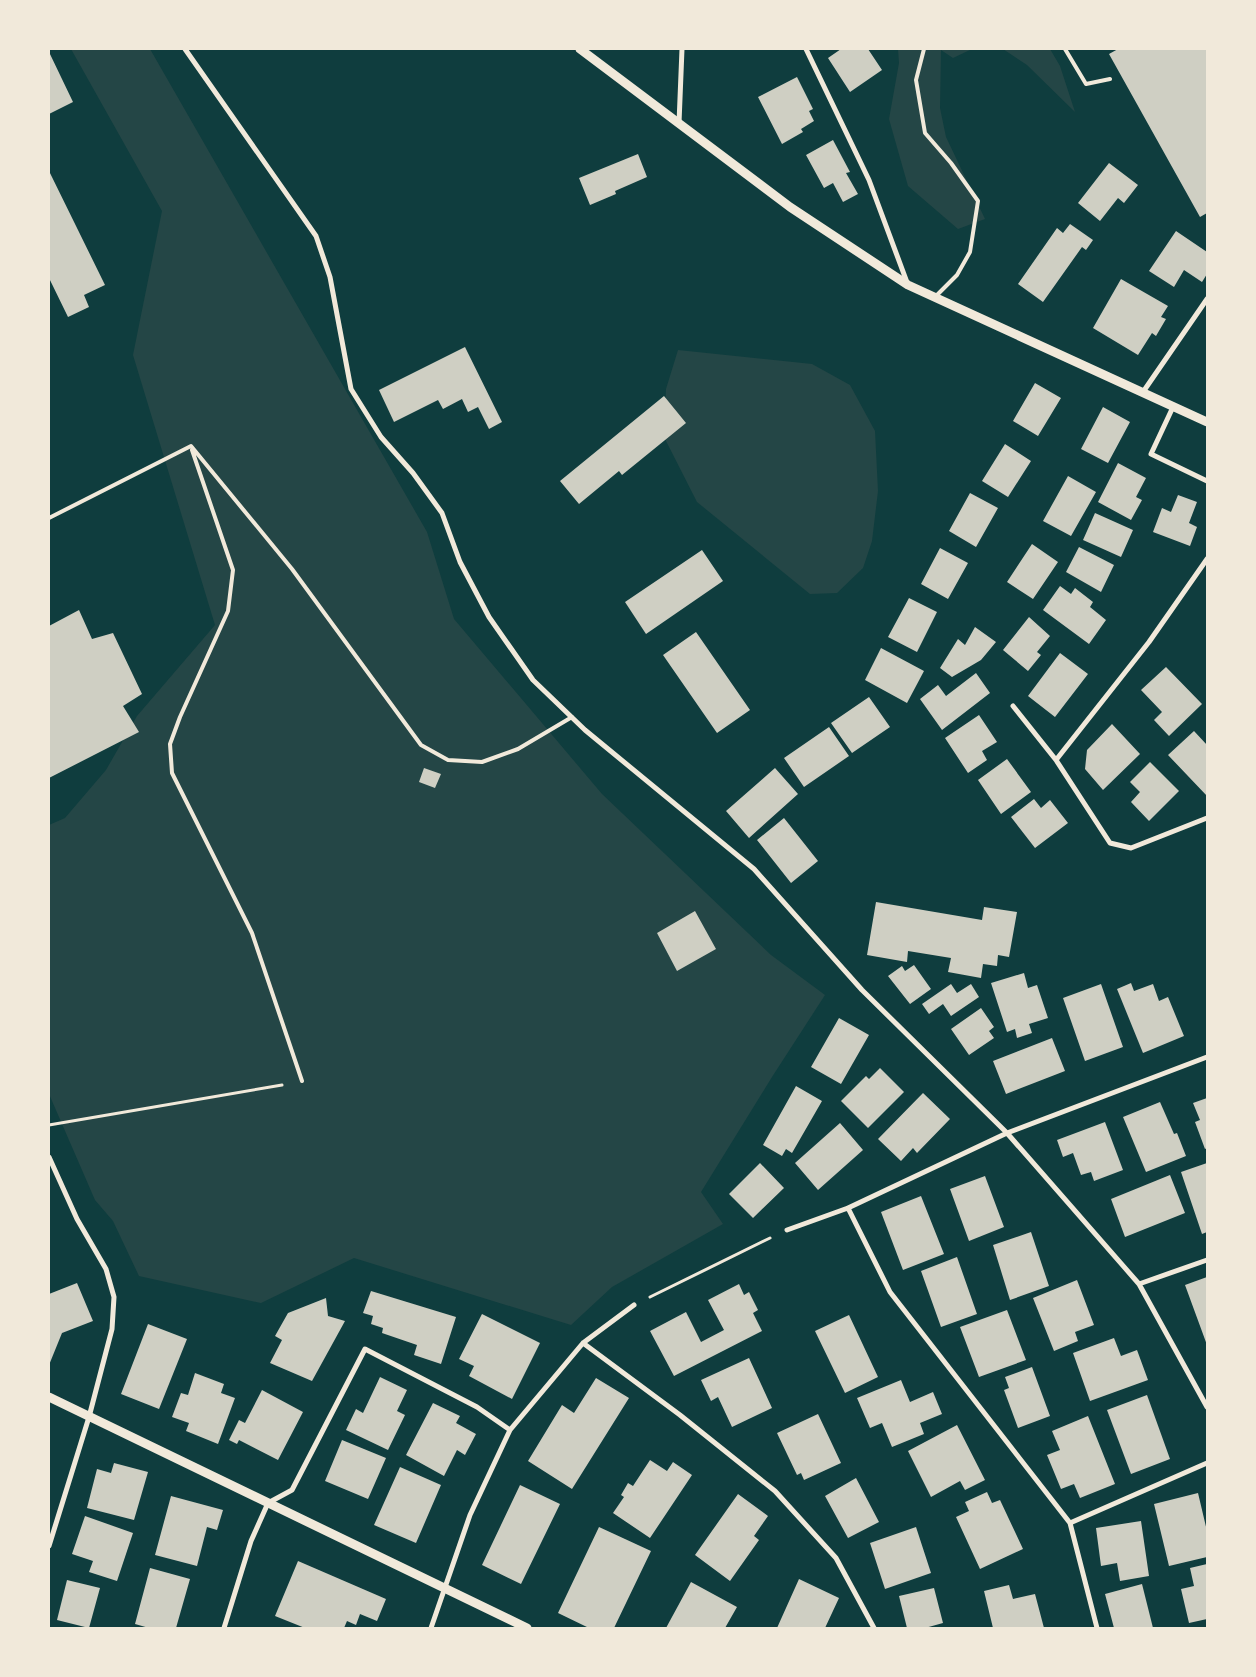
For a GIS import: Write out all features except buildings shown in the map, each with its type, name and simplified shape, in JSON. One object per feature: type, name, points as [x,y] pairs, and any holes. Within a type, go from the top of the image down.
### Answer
[{"type":"street","points":[[186,49],[316,236],[330,278],[351,389],[381,437],[413,473],[442,513],[460,562],[489,616],[533,680],[572,717],[754,869],[862,990],[1007,1133],[1139,1284],[1207,1407]]},
{"type":"street","points":[[580,49],[790,206],[908,285],[1207,422]]},
{"type":"street","points":[[679,123],[682,49]]},
{"type":"street","points":[[806,49],[868,180],[908,285]]},
{"type":"street","points":[[1143,392],[1207,299]]},
{"type":"street","points":[[1173,408],[1151,454],[1207,481]]},
{"type":"street","points":[[1056,760],[1149,642],[1207,559]]},
{"type":"street","points":[[1013,706],[1056,760],[1110,843],[1131,848],[1207,818]]},
{"type":"street","points":[[787,1230],[848,1208],[1007,1133],[1207,1057]]},
{"type":"street","points":[[49,1157],[77,1219],[106,1269],[114,1297],[112,1329],[89,1417],[49,1546]]},
{"type":"street","points":[[848,1208],[890,1292],[1070,1523],[1097,1628]]},
{"type":"street","points":[[1139,1284],[1207,1260]]},
{"type":"street","points":[[431,1628],[470,1515],[510,1430],[583,1343],[634,1305]]},
{"type":"street","points":[[583,1343],[680,1415],[775,1492],[836,1558],[874,1628]]},
{"type":"street","points":[[224,1628],[251,1541],[268,1503],[292,1490],[365,1349],[477,1407],[510,1430]]},
{"type":"street","points":[[49,1397],[527,1628]]},
{"type":"street","points":[[1070,1523],[1207,1463]]},
{"type":"lane","points":[[924,49],[916,80],[925,133],[951,163],[978,201],[970,252],[957,275],[935,297]]},
{"type":"lane","points":[[1065,49],[1086,84],[1110,80]]},
{"type":"lane","points":[[191,446],[292,569],[421,745],[448,760],[482,762],[518,749],[572,717]]},
{"type":"lane","points":[[49,518],[191,446]]},
{"type":"lane","points":[[191,446],[233,570],[228,611],[180,717],[170,744],[172,774],[252,933],[302,1081]]},
{"type":"path","points":[[49,1125],[302,1081]]},
{"type":"path","points":[[634,1305],[787,1230]]},
{"type":"shaded area","points":[[71,49],[150,49],[427,532],[454,619],[602,794],[771,955],[825,995],[701,1192],[723,1224],[612,1287],[571,1325],[354,1258],[261,1303],[139,1276],[113,1221],[95,1200],[49,1094],[49,825],[65,818],[106,770],[137,716],[215,625],[133,355],[162,211]]},
{"type":"shaded area","points":[[898,49],[972,49],[953,58],[941,50],[940,108],[946,137],[985,219],[958,229],[908,186],[889,119],[899,63]]},
{"type":"shaded area","points":[[1003,49],[1050,49],[1060,66],[1075,112],[1027,65]]},
{"type":"shaded area","points":[[678,350],[812,364],[850,385],[875,431],[878,491],[872,541],[863,568],[837,593],[810,594],[697,502],[664,437],[666,389]]}]
